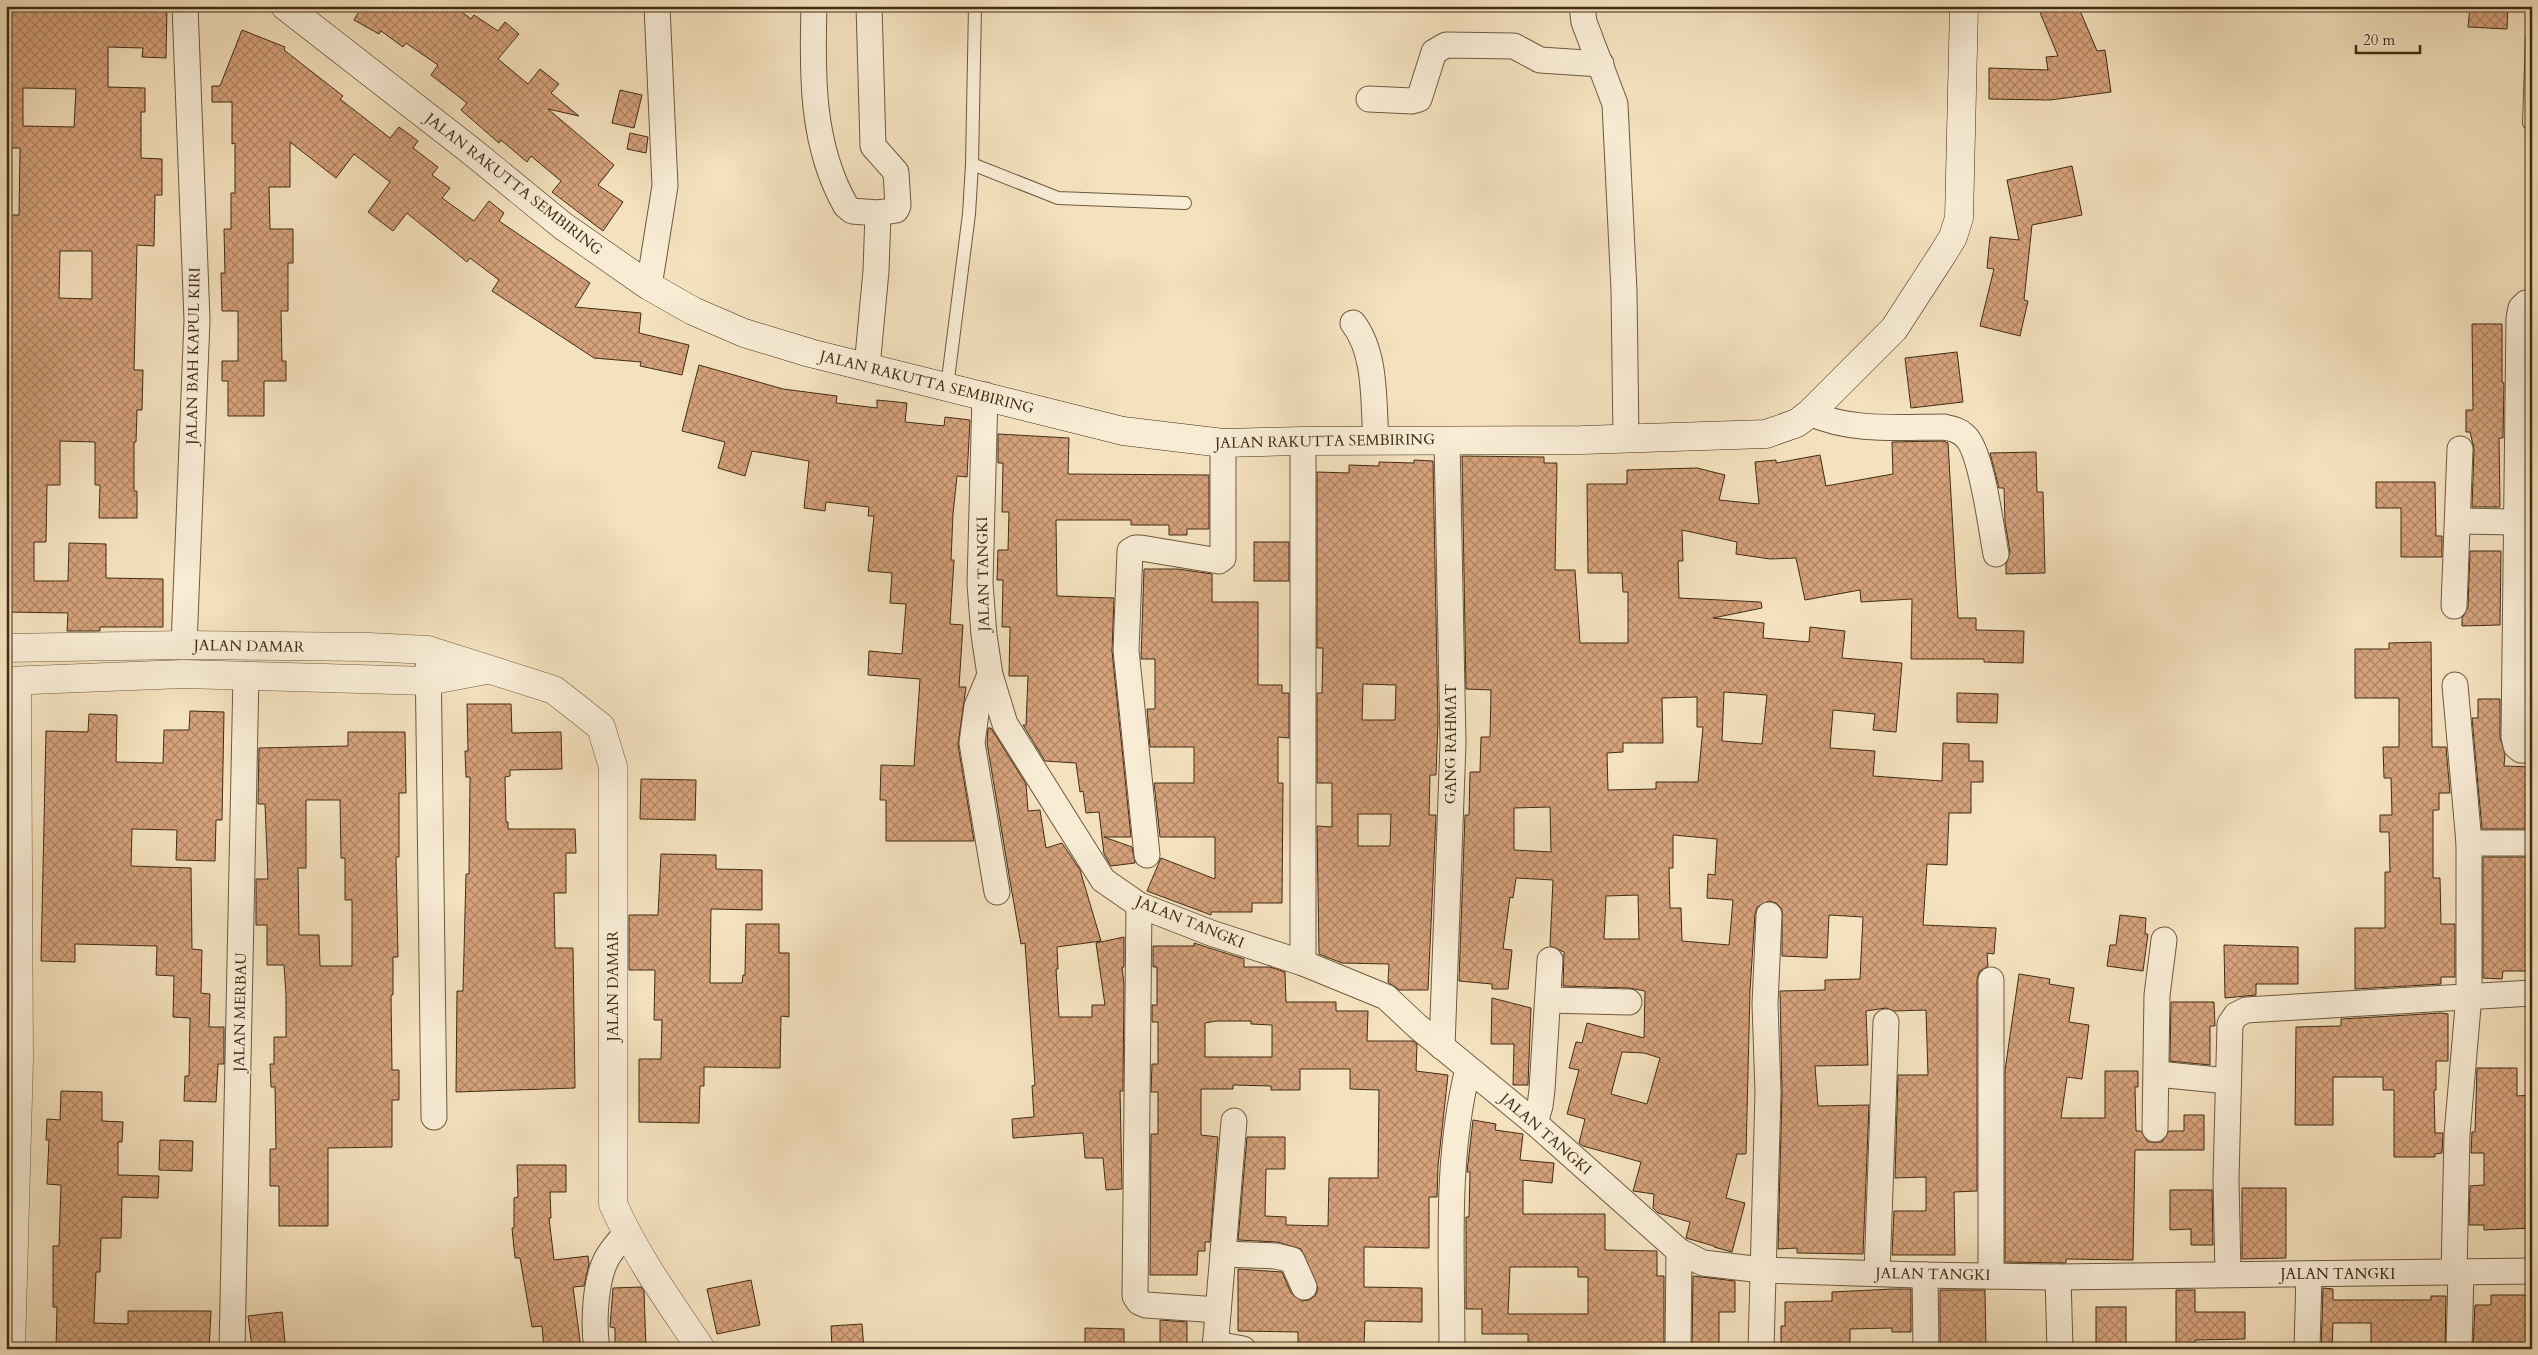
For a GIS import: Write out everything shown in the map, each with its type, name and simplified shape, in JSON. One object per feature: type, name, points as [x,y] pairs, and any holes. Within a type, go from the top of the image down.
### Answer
[{"type":"street","name":"JALAN BAH KAPUL KIRI","points":[[184,646],[197,320],[185,6]]},
{"type":"street","name":"JALAN RAKUTTA SEMBIRING","points":[[285,6],[563,226],[649,286],[693,311],[744,333],[867,367],[1123,431],[1223,443],[1376,440],[1582,440],[1626,437],[1766,434],[1797,423],[1810,413],[1894,329],[1953,237],[1959,218],[1964,6]]},
{"type":"street","points":[[649,286],[665,186],[657,6]]},
{"type":"street","points":[[814,6],[812,68],[815,107],[822,144],[846,206],[852,211],[878,213],[896,210],[898,206],[896,172],[873,146],[869,6]]},
{"type":"street","points":[[1582,6],[1584,22],[1615,104],[1624,291],[1626,437]]},
{"type":"street","points":[[1369,99],[1412,101],[1419,99],[1434,52],[1446,45],[1514,46],[1540,60],[1601,64]]},
{"type":"street","points":[[867,367],[876,271],[878,213]]},
{"type":"street","points":[[2532,303],[2526,303],[2521,308],[2519,318],[2524,447],[2515,522],[2523,591],[2514,737],[2516,746],[2521,750],[2532,750]]},
{"type":"street","points":[[1353,323],[1365,344],[1369,363],[1376,440]]},
{"type":"street","name":"JALAN TANGKI","points":[[985,395],[980,584],[984,635],[990,675],[1005,724],[1103,880],[1139,905],[1210,933],[1303,963],[1386,997],[1468,1069],[1535,1123],[1679,1251],[1704,1263],[1762,1270],[1991,1276],[2058,1277],[2532,1271]]},
{"type":"street","points":[[1810,413],[1829,422],[1848,425],[1944,427],[1956,429],[1966,436],[1976,453],[1996,554]]},
{"type":"street","name":"GANG RAHMAT","points":[[1442,1047],[1453,743],[1447,440]]},
{"type":"street","points":[[1303,441],[1303,963]]},
{"type":"street","points":[[1147,855],[1126,650],[1130,552],[1135,548],[1141,548],[1219,561],[1223,558],[1223,443]]},
{"type":"street","points":[[2454,606],[2459,521],[2460,449]]},
{"type":"street","points":[[2459,521],[2515,522]]},
{"type":"street","name":"JALAN DAMAR","points":[[6,648],[184,646],[369,647],[428,650],[554,690],[601,727],[613,767],[613,1204],[626,1233],[663,1294],[701,1349]]},
{"type":"street","points":[[428,650],[434,1117]]},
{"type":"street","name":"JALAN DAMAR","points":[[12,681],[182,674],[428,682],[490,669]]},
{"type":"street","name":"JALAN MERBAU","points":[[232,1349],[246,675]]},
{"type":"street","points":[[990,675],[977,706],[972,743],[997,892]]},
{"type":"street","points":[[11,1349],[19,1060],[12,681]]},
{"type":"street","points":[[2455,685],[2469,843],[2469,995],[2457,1135],[2460,1349]]},
{"type":"street","points":[[2469,843],[2532,843]]},
{"type":"street","points":[[1139,905],[1135,1296],[1139,1302],[1146,1304],[1218,1310]]},
{"type":"street","points":[[1761,1349],[1768,1092],[1765,1004],[1769,915]]},
{"type":"street","points":[[2155,1129],[2157,995],[2164,940]]},
{"type":"street","points":[[1535,1123],[1540,1106],[1550,960]]},
{"type":"street","points":[[1991,980],[1991,1276]]},
{"type":"street","points":[[2228,1274],[2226,1179],[2228,1081],[2230,1024],[2236,1015],[2246,1010],[2469,995],[2532,993]]},
{"type":"street","points":[[1548,1000],[1629,1002]]},
{"type":"street","points":[[1877,1273],[1886,1022]]},
{"type":"street","points":[[1452,1349],[1452,1189],[1459,1106],[1468,1069]]},
{"type":"street","points":[[2157,1074],[2228,1081]]},
{"type":"street","points":[[1234,1121],[1215,1346],[1243,1349]]},
{"type":"street","points":[[597,1349],[595,1334],[600,1275],[608,1257],[626,1233]]},
{"type":"street","points":[[1678,1349],[1679,1251]]},
{"type":"street","points":[[1223,1254],[1276,1256],[1292,1260],[1304,1287]]},
{"type":"street","points":[[1918,1274],[1925,1275],[1926,1349]]},
{"type":"street","points":[[2307,1349],[2309,1274]]},
{"type":"street","points":[[2058,1277],[2060,1349]]},
{"type":"lane","points":[[947,387],[969,214],[972,164],[975,6]]},
{"type":"lane","points":[[2529,123],[2532,37]]},
{"type":"lane","points":[[972,164],[1058,198],[1185,203]]},
{"type":"building","points":[[6,6],[167,6],[166,58],[142,57],[143,48],[108,47],[108,87],[145,88],[145,112],[141,112],[141,158],[162,159],[162,195],[155,195],[154,246],[137,245],[134,370],[143,370],[142,410],[137,410],[136,442],[134,442],[134,491],[137,491],[137,518],[99,518],[100,485],[95,485],[95,442],[60,441],[60,485],[47,485],[46,542],[34,542],[34,581],[68,581],[69,543],[106,544],[106,578],[163,579],[163,627],[100,627],[100,631],[67,631],[68,613],[6,612],[6,215],[19,215],[20,148],[6,148]],"holes":[[[23,88],[76,89],[74,127],[23,126]],[[60,251],[92,251],[92,299],[59,298]]]},
{"type":"building","points":[[362,6],[454,6],[471,19],[474,15],[498,31],[505,22],[519,34],[498,59],[528,84],[540,69],[559,84],[551,93],[579,116],[548,109],[614,165],[598,185],[623,202],[603,231],[552,192],[561,181],[531,156],[527,162],[501,140],[499,143],[461,110],[467,103],[431,75],[438,65],[406,43],[403,47],[381,31],[379,34],[354,20]]},
{"type":"building","points":[[2048,6],[2078,6],[2097,51],[2105,50],[2111,92],[2050,100],[1989,99],[1989,68],[2048,70],[2046,57],[2058,56],[2039,10]]},
{"type":"building","points":[[2470,6],[2508,6],[2507,29],[2468,27]]},
{"type":"building","points":[[242,30],[285,47],[284,50],[343,96],[340,99],[390,138],[399,127],[418,141],[413,148],[438,167],[432,175],[450,188],[442,198],[474,221],[489,201],[504,213],[499,221],[590,283],[575,307],[641,313],[639,333],[689,345],[682,375],[640,366],[641,362],[594,358],[492,291],[499,280],[470,258],[467,262],[407,213],[393,231],[368,212],[390,182],[354,154],[336,178],[290,142],[290,187],[269,187],[270,229],[293,229],[293,263],[288,263],[288,311],[281,311],[282,361],[286,361],[286,381],[264,381],[264,416],[228,416],[228,381],[222,381],[222,361],[238,361],[238,311],[222,311],[221,273],[225,273],[224,229],[231,229],[231,193],[235,193],[235,143],[232,144],[232,102],[212,102],[212,86],[220,86]]},
{"type":"building","points":[[620,90],[642,95],[634,128],[612,123]]},
{"type":"building","points":[[630,133],[648,137],[646,153],[627,149]]},
{"type":"building","points":[[2072,166],[2082,215],[2032,225],[2024,300],[2028,301],[2020,336],[1980,326],[1994,269],[1987,268],[1990,237],[2019,240],[2007,180]]},
{"type":"building","points":[[2472,324],[2502,324],[2502,382],[2504,383],[2503,438],[2499,438],[2500,507],[2472,507],[2474,449],[2470,432],[2466,432],[2466,410],[2473,410]]},
{"type":"building","points":[[1957,352],[1963,402],[1911,408],[1905,358]]},
{"type":"building","points":[[699,365],[783,389],[837,396],[836,403],[877,408],[877,400],[907,403],[905,422],[944,426],[945,417],[970,420],[967,477],[957,476],[953,514],[951,560],[954,560],[950,624],[963,625],[959,687],[966,687],[958,745],[974,841],[886,841],[886,800],[880,800],[881,765],[914,766],[920,679],[868,675],[869,651],[902,654],[906,604],[890,603],[892,573],[868,571],[874,516],[868,516],[869,507],[826,502],[825,511],[804,508],[809,461],[752,451],[745,476],[718,468],[725,442],[682,431]]},
{"type":"building","points":[[998,434],[1069,438],[1068,474],[1209,475],[1209,529],[1187,529],[1187,535],[1169,535],[1169,525],[1131,525],[1131,520],[1056,520],[1057,596],[1114,598],[1112,651],[1131,837],[1104,837],[1132,847],[1135,863],[1111,866],[1104,854],[1099,812],[1086,813],[1083,791],[1080,792],[1076,763],[1045,761],[1023,725],[1026,725],[1028,676],[1009,676],[1010,627],[1002,627],[1003,580],[997,580],[998,550],[1008,550],[1009,512],[1002,512],[1003,463],[998,463]]},
{"type":"building","points":[[1943,441],[1948,443],[1958,618],[1976,618],[1976,630],[2024,631],[2023,663],[1984,662],[1984,659],[1911,659],[1912,599],[1861,602],[1860,590],[1805,600],[1796,558],[1770,559],[1736,554],[1737,542],[1682,530],[1683,561],[1678,561],[1679,598],[1761,602],[1762,608],[1713,618],[1764,623],[1763,638],[1809,642],[1810,627],[1845,631],[1842,658],[1902,663],[1896,732],[1873,730],[1875,714],[1833,710],[1830,748],[1875,751],[1873,776],[1942,781],[1943,743],[1969,744],[1969,761],[1983,761],[1983,782],[1971,782],[1971,813],[1949,813],[1947,865],[1927,864],[1923,925],[1996,928],[1994,954],[1987,953],[1988,966],[1979,972],[1977,980],[1977,1191],[1954,1192],[1955,1255],[1892,1255],[1894,1211],[1926,1211],[1926,1177],[1895,1178],[1898,1075],[1928,1075],[1926,1010],[1894,1011],[1886,1008],[1866,1011],[1868,1065],[1815,1066],[1818,1106],[1869,1105],[1863,1254],[1797,1253],[1797,1248],[1778,1249],[1782,1092],[1780,991],[1825,990],[1825,980],[1860,979],[1863,917],[1829,915],[1827,958],[1782,956],[1782,909],[1776,903],[1769,901],[1757,907],[1755,914],[1750,991],[1746,1154],[1737,1154],[1726,1198],[1745,1203],[1732,1252],[1686,1238],[1690,1222],[1658,1213],[1653,1208],[1654,1194],[1633,1191],[1641,1162],[1583,1146],[1579,1143],[1585,1119],[1567,1114],[1579,1070],[1569,1068],[1576,1042],[1582,1043],[1587,1023],[1644,1038],[1645,991],[1629,988],[1563,986],[1564,952],[1550,946],[1553,880],[1516,878],[1513,898],[1510,897],[1503,949],[1512,950],[1508,989],[1492,989],[1492,984],[1459,981],[1465,815],[1469,815],[1470,772],[1480,772],[1481,737],[1490,737],[1491,690],[1466,689],[1462,456],[1544,457],[1544,463],[1557,463],[1555,570],[1575,570],[1580,643],[1628,643],[1628,592],[1623,592],[1622,573],[1588,573],[1587,484],[1627,484],[1627,470],[1697,468],[1725,475],[1719,500],[1759,504],[1755,462],[1776,460],[1776,463],[1820,455],[1826,486],[1893,474],[1892,442]],"holes":[[[1724,692],[1767,695],[1762,744],[1722,741]],[[1697,697],[1697,727],[1703,727],[1698,782],[1656,782],[1656,789],[1608,790],[1607,753],[1623,752],[1623,743],[1663,743],[1662,698]],[[1550,807],[1551,852],[1514,850],[1514,808]],[[1673,835],[1717,839],[1715,875],[1708,874],[1707,898],[1733,900],[1729,945],[1682,941],[1681,908],[1670,908],[1669,868],[1673,868]],[[1638,895],[1639,939],[1604,939],[1606,896]],[[1622,1052],[1644,1053],[1660,1058],[1647,1104],[1611,1094]]]},
{"type":"building","points":[[2036,452],[2037,492],[2043,492],[2045,573],[2006,574],[2006,564],[2010,552],[2005,522],[2004,488],[1999,488],[1990,453]]},
{"type":"building","points":[[1414,460],[1433,461],[1438,722],[1436,775],[1430,775],[1429,815],[1436,815],[1428,990],[1399,990],[1388,982],[1389,964],[1342,963],[1319,954],[1317,826],[1332,827],[1332,783],[1317,783],[1317,693],[1322,693],[1323,648],[1317,648],[1317,472],[1349,473],[1349,465],[1379,466],[1379,462],[1414,463]],"holes":[[[1363,684],[1396,685],[1395,720],[1362,720]],[[1358,814],[1391,814],[1390,846],[1358,846]]]},
{"type":"building","points":[[2376,482],[2435,482],[2436,536],[2442,536],[2442,557],[2401,557],[2401,508],[2376,508]]},
{"type":"building","points":[[1254,542],[1289,542],[1289,581],[1254,581]]},
{"type":"building","points":[[2470,551],[2501,551],[2500,625],[2462,626],[2462,618],[2468,607]]},
{"type":"building","points":[[1144,569],[1178,569],[1212,574],[1212,602],[1258,602],[1258,685],[1282,685],[1282,693],[1289,693],[1289,738],[1278,737],[1278,783],[1283,783],[1282,903],[1252,903],[1252,912],[1211,912],[1211,915],[1147,891],[1161,858],[1215,879],[1215,837],[1160,837],[1154,783],[1194,783],[1194,747],[1150,747],[1147,709],[1155,709],[1155,659],[1141,659]]},
{"type":"building","points":[[2431,642],[2432,747],[2446,747],[2450,793],[2439,793],[2439,810],[2433,810],[2433,878],[2440,878],[2441,924],[2455,924],[2455,977],[2441,977],[2441,984],[2355,989],[2355,928],[2385,928],[2385,872],[2390,872],[2389,832],[2380,832],[2380,815],[2392,815],[2391,778],[2384,778],[2383,747],[2399,747],[2399,698],[2355,698],[2355,649],[2389,649],[2389,643]]},
{"type":"building","points":[[1957,693],[1998,694],[1997,723],[1957,722]]},
{"type":"building","points":[[2478,699],[2500,699],[2500,737],[2505,754],[2504,766],[2532,767],[2532,829],[2482,829],[2472,718],[2478,718]]},
{"type":"building","points":[[467,704],[511,704],[512,733],[561,732],[562,769],[510,770],[510,776],[505,777],[506,822],[508,822],[508,829],[575,829],[576,853],[566,853],[566,893],[554,893],[555,948],[573,948],[575,1088],[456,1092],[457,991],[463,991],[466,874],[469,874],[470,777],[466,777],[465,751],[468,751]]},
{"type":"building","points":[[190,711],[224,712],[222,820],[216,820],[215,861],[176,860],[177,830],[132,829],[131,866],[191,868],[192,949],[202,950],[201,993],[210,994],[209,1027],[224,1027],[224,1064],[218,1064],[216,1102],[184,1101],[185,1076],[189,1076],[190,1018],[173,1017],[174,976],[156,975],[157,946],[75,944],[75,962],[41,961],[46,731],[88,732],[89,714],[117,715],[116,762],[163,763],[164,730],[189,730]]},
{"type":"building","points":[[988,728],[991,728],[1026,784],[1028,811],[1040,810],[1046,848],[1062,843],[1080,870],[1101,941],[1057,947],[1058,969],[1056,969],[1059,1017],[1092,1017],[1092,1005],[1105,1005],[1096,943],[1124,937],[1124,967],[1122,967],[1124,984],[1123,1091],[1120,1091],[1122,1189],[1106,1190],[1103,1158],[1085,1158],[1083,1133],[1013,1138],[1012,1119],[1034,1117],[1032,1086],[1035,1085],[1025,943],[1021,944],[1010,881],[987,743]]},
{"type":"building","points":[[348,732],[405,732],[406,793],[399,793],[399,857],[396,857],[398,957],[393,957],[393,995],[391,995],[392,1070],[399,1070],[399,1100],[392,1100],[392,1147],[328,1148],[328,1226],[279,1226],[279,1186],[270,1186],[270,1149],[276,1149],[275,1087],[271,1087],[270,1064],[274,1064],[274,1037],[286,1037],[286,995],[284,965],[267,965],[267,925],[256,925],[256,879],[268,879],[265,804],[258,804],[259,748],[348,746]],"holes":[[[306,800],[340,800],[341,858],[345,858],[345,900],[352,900],[352,966],[320,966],[319,935],[299,935],[298,868],[306,868]]]},
{"type":"building","points":[[641,779],[696,780],[695,820],[640,819]]},
{"type":"building","points":[[661,854],[716,855],[716,869],[762,870],[762,910],[711,909],[710,983],[742,983],[743,975],[745,975],[746,924],[779,924],[779,953],[789,953],[789,1017],[781,1016],[780,1068],[704,1067],[704,1086],[700,1086],[699,1123],[639,1122],[639,1059],[661,1059],[662,1020],[654,1020],[655,970],[629,970],[629,915],[658,915]]},
{"type":"building","points":[[2483,857],[2530,857],[2529,930],[2532,930],[2532,971],[2503,971],[2502,979],[2483,978]]},
{"type":"building","points":[[2120,915],[2146,918],[2145,934],[2148,934],[2143,971],[2107,966],[2110,945],[2116,945]]},
{"type":"building","points":[[1194,943],[1244,959],[1244,967],[1270,967],[1285,972],[1286,1002],[1336,1002],[1336,1011],[1368,1011],[1367,1041],[1413,1041],[1417,1044],[1416,1071],[1448,1075],[1438,1166],[1437,1197],[1429,1197],[1429,1248],[1364,1247],[1364,1287],[1422,1288],[1422,1322],[1365,1321],[1364,1344],[1332,1344],[1332,1349],[1298,1349],[1298,1332],[1238,1331],[1238,1269],[1282,1272],[1291,1293],[1302,1301],[1309,1300],[1315,1296],[1318,1288],[1301,1249],[1277,1242],[1238,1240],[1247,1137],[1285,1137],[1285,1169],[1266,1169],[1265,1216],[1286,1217],[1286,1225],[1328,1226],[1329,1178],[1378,1178],[1379,1090],[1350,1089],[1350,1069],[1300,1069],[1300,1090],[1271,1090],[1271,1086],[1233,1085],[1233,1089],[1201,1089],[1201,1135],[1218,1137],[1210,1242],[1205,1242],[1205,1251],[1198,1251],[1197,1275],[1150,1275],[1151,1134],[1158,1134],[1158,1092],[1151,1092],[1152,1064],[1158,1064],[1158,1022],[1152,1022],[1152,1005],[1157,1005],[1157,967],[1153,967],[1153,946],[1194,946]],"holes":[[[1216,1021],[1251,1021],[1251,1024],[1272,1025],[1272,1057],[1205,1057],[1205,1023]]]},
{"type":"building","points":[[2224,945],[2298,947],[2298,984],[2256,984],[2256,995],[2225,998]]},
{"type":"building","points":[[2019,974],[2050,979],[2049,984],[2074,988],[2069,1022],[2089,1025],[2082,1079],[2067,1077],[2061,1118],[2105,1118],[2105,1071],[2138,1071],[2138,1087],[2135,1087],[2136,1131],[2141,1131],[2148,1142],[2162,1142],[2169,1131],[2184,1131],[2184,1115],[2204,1115],[2204,1150],[2135,1150],[2133,1260],[2066,1259],[2066,1263],[2005,1262],[2005,1070]]},
{"type":"building","points":[[1492,998],[1531,1008],[1528,1085],[1513,1085],[1514,1044],[1491,1044]]},
{"type":"building","points":[[2171,1002],[2214,1002],[2215,1026],[2210,1026],[2210,1065],[2170,1061]]},
{"type":"building","points":[[2448,1014],[2448,1061],[2436,1061],[2436,1090],[2434,1090],[2435,1133],[2443,1133],[2442,1153],[2435,1154],[2435,1157],[2394,1157],[2394,1090],[2383,1090],[2383,1077],[2333,1077],[2333,1125],[2295,1125],[2296,1027],[2341,1026],[2341,1019]]},
{"type":"building","points":[[2477,1068],[2517,1068],[2517,1096],[2532,1095],[2532,1128],[2528,1128],[2532,1228],[2484,1230],[2484,1225],[2469,1225],[2470,1186],[2484,1185],[2484,1153],[2471,1153],[2472,1132],[2475,1132]]},
{"type":"building","points":[[61,1091],[102,1092],[102,1121],[123,1122],[122,1142],[118,1142],[118,1175],[159,1176],[158,1198],[122,1197],[121,1238],[101,1238],[100,1272],[96,1272],[94,1323],[128,1324],[128,1311],[211,1311],[209,1349],[56,1349],[57,1307],[53,1307],[53,1246],[59,1246],[61,1185],[47,1184],[49,1140],[46,1140],[47,1119],[60,1120]]},
{"type":"building","points":[[1473,1120],[1496,1124],[1495,1130],[1523,1134],[1520,1160],[1554,1163],[1552,1183],[1523,1180],[1523,1214],[1605,1214],[1605,1250],[1657,1251],[1657,1276],[1664,1276],[1664,1345],[1607,1345],[1607,1349],[1528,1349],[1528,1334],[1482,1334],[1482,1309],[1466,1309],[1466,1217],[1469,1217],[1470,1172],[1467,1172]],"holes":[[[1510,1267],[1578,1267],[1578,1277],[1588,1277],[1588,1314],[1508,1314]]]},
{"type":"building","points":[[160,1140],[193,1141],[192,1171],[159,1170]]},
{"type":"building","points":[[517,1165],[566,1165],[566,1192],[550,1192],[551,1218],[549,1218],[554,1260],[588,1256],[589,1264],[584,1286],[573,1287],[581,1349],[544,1349],[542,1326],[532,1327],[520,1258],[515,1258],[512,1228],[514,1228],[514,1198],[518,1197]]},
{"type":"building","points":[[2242,1188],[2286,1188],[2286,1258],[2242,1259]]},
{"type":"building","points":[[2170,1190],[2212,1190],[2213,1245],[2191,1245],[2191,1229],[2170,1230]]},
{"type":"building","points":[[1693,1276],[1735,1281],[1735,1312],[1719,1312],[1719,1346],[1692,1346]]},
{"type":"building","points":[[751,1280],[760,1325],[717,1334],[707,1289]]},
{"type":"building","points":[[641,1287],[644,1291],[646,1349],[615,1349],[615,1328],[610,1327],[613,1288]]},
{"type":"building","points":[[2323,1288],[2333,1289],[2333,1300],[2431,1300],[2431,1296],[2446,1296],[2445,1349],[2371,1349],[2371,1323],[2333,1323],[2332,1349],[2321,1349]]},
{"type":"building","points":[[1911,1289],[1911,1332],[1892,1332],[1892,1328],[1850,1329],[1850,1349],[1781,1349],[1781,1326],[1785,1326],[1785,1302],[1832,1301],[1832,1292]]},
{"type":"building","points":[[1940,1290],[1985,1290],[1986,1349],[1940,1349]]},
{"type":"building","points":[[2176,1290],[2195,1290],[2195,1312],[2245,1312],[2245,1339],[2195,1340],[2195,1349],[2176,1349]]},
{"type":"building","points":[[2491,1295],[2527,1295],[2527,1349],[2473,1349],[2475,1305],[2491,1305]]},
{"type":"building","points":[[2096,1307],[2126,1307],[2126,1349],[2096,1349]]},
{"type":"building","points":[[282,1312],[285,1343],[252,1347],[248,1316]]},
{"type":"building","points":[[1160,1320],[1187,1322],[1187,1344],[1160,1344]]},
{"type":"building","points":[[862,1324],[864,1349],[832,1349],[831,1326]]},
{"type":"building","points":[[1085,1328],[1124,1329],[1124,1349],[1085,1349]]}]
